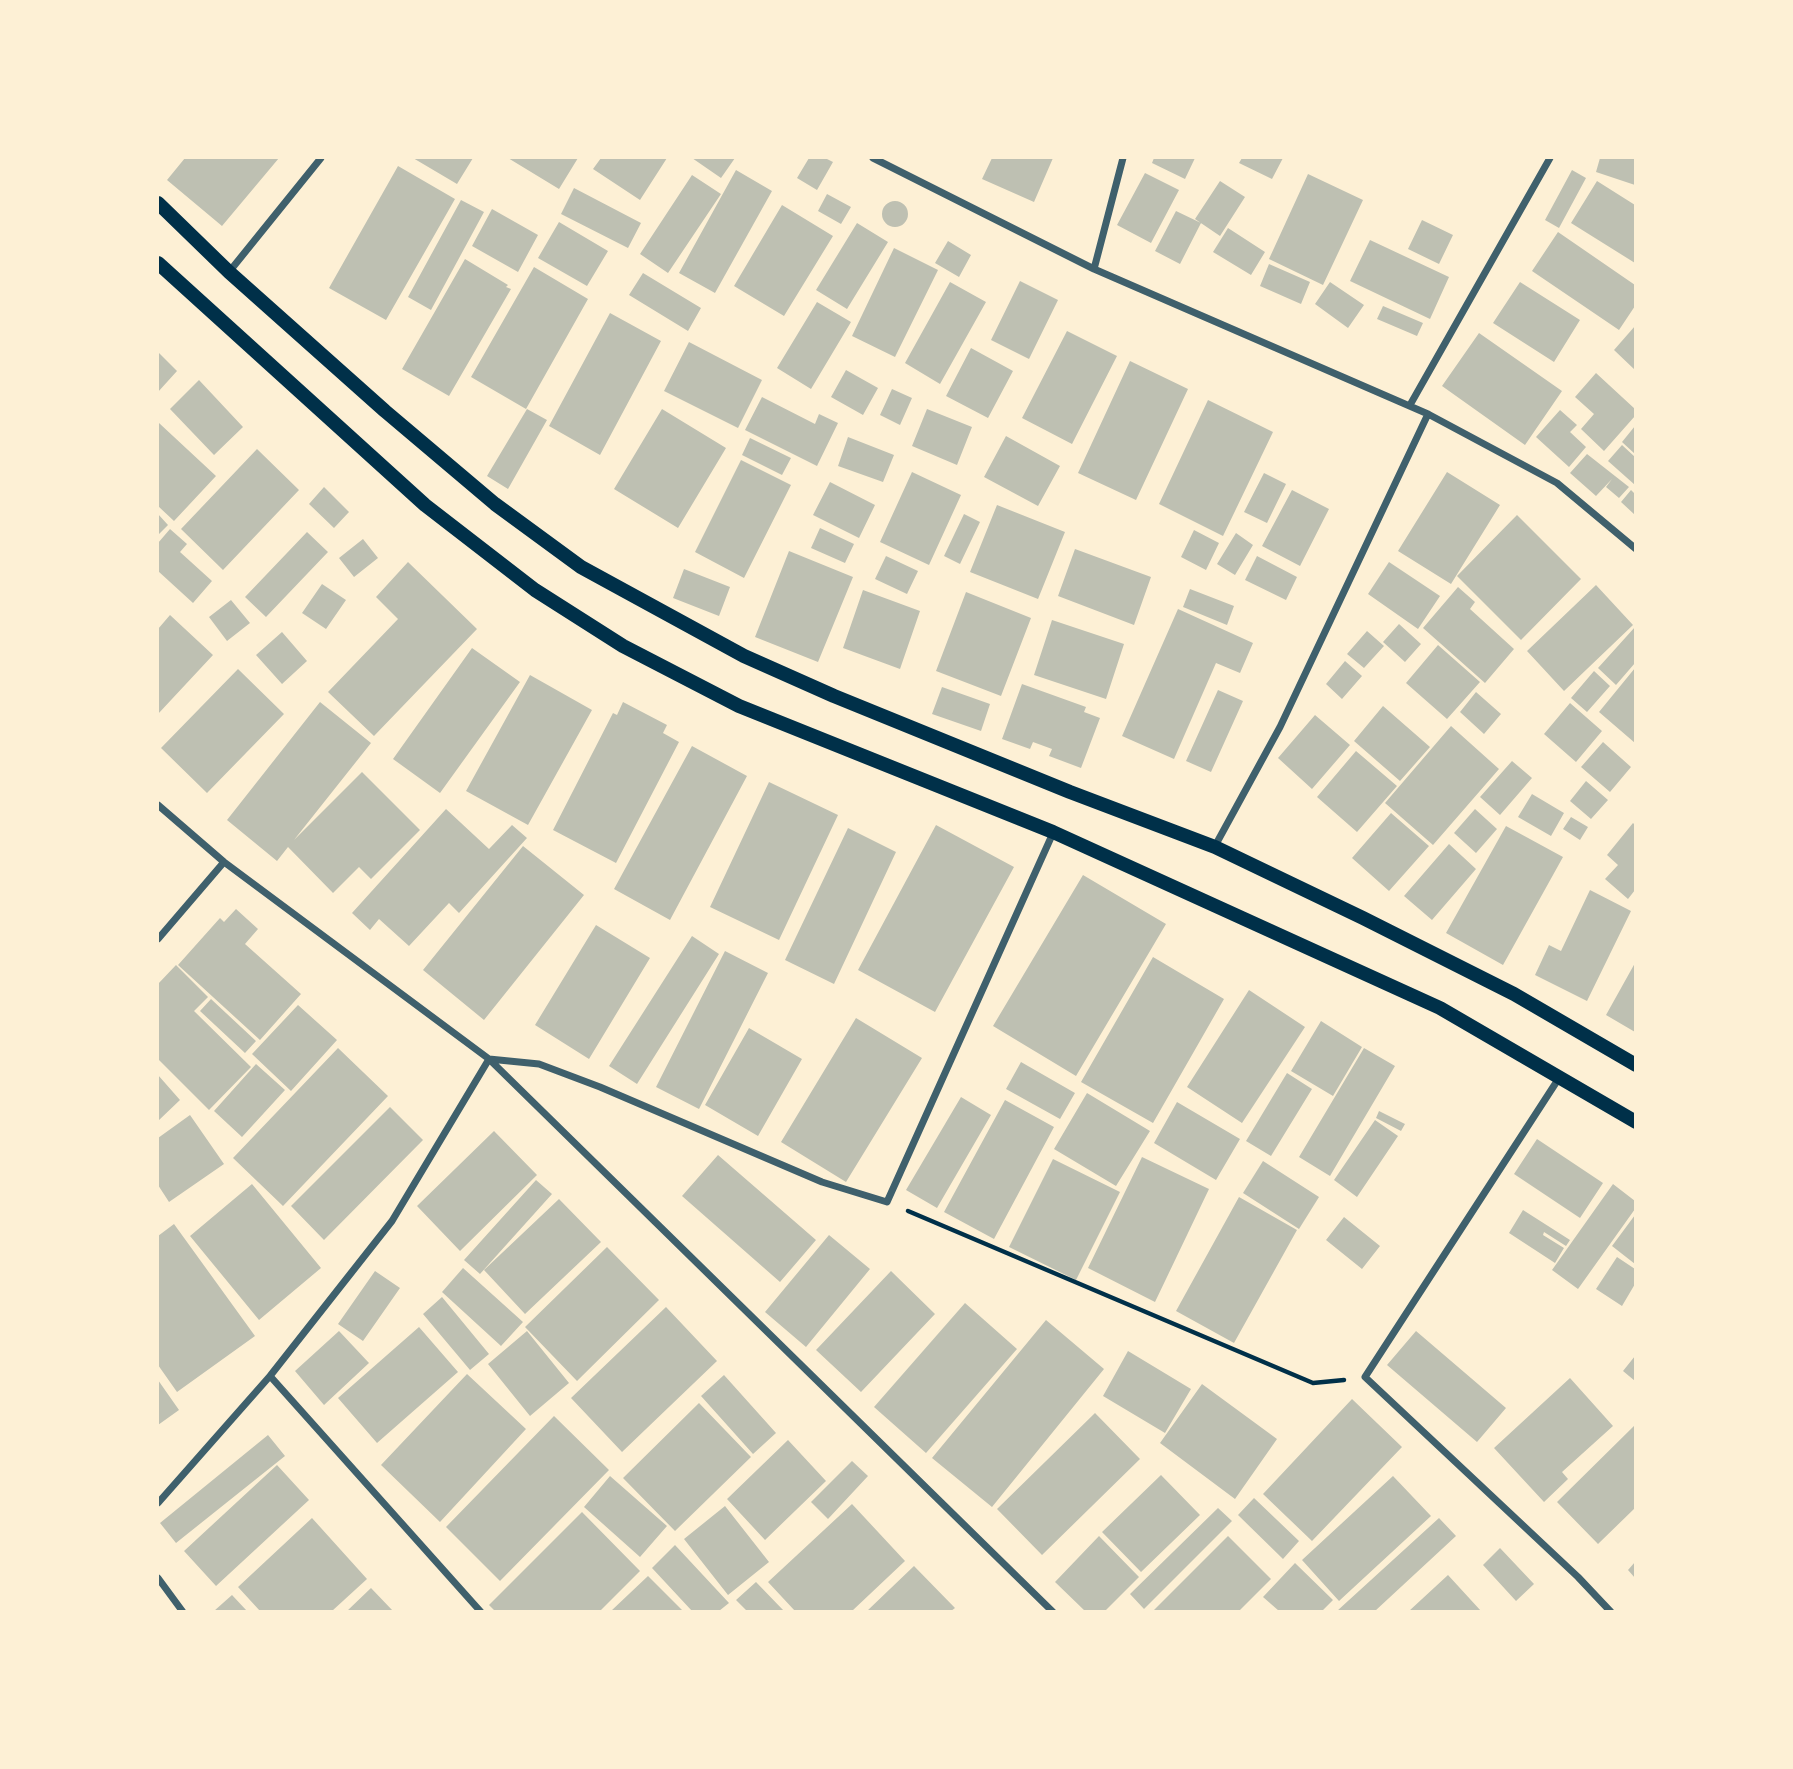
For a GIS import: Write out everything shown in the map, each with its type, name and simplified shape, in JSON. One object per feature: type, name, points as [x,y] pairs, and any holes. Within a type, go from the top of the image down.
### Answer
[{"type":"main road","points":[[158,203],[229,272],[385,411],[495,504],[581,567],[744,656],[1070,792],[1214,847],[1514,994],[1636,1065]]},
{"type":"main road","points":[[158,264],[425,505],[535,590],[623,646],[739,706],[1053,832],[1440,1008],[1636,1122]]},
{"type":"street","points":[[229,272],[321,158]]},
{"type":"street","points":[[873,158],[1094,269],[1428,414],[1557,483],[1636,549]]},
{"type":"street","points":[[1094,269],[1123,158]]},
{"type":"street","points":[[1410,405],[1550,158]]},
{"type":"street","points":[[1214,847],[1280,727],[1428,414]]},
{"type":"street","points":[[158,805],[224,862],[489,1059],[1053,1612]]},
{"type":"street","points":[[489,1059],[539,1064],[600,1087],[822,1182],[887,1202],[1053,832]]},
{"type":"street","points":[[158,939],[224,862]]},
{"type":"street","points":[[158,1503],[270,1376],[392,1221],[489,1059]]},
{"type":"street","points":[[1559,1078],[1365,1377],[1578,1577],[1611,1612]]},
{"type":"street","points":[[270,1376],[481,1612]]},
{"type":"street","points":[[158,1578],[183,1612]]},
{"type":"path","points":[[887,1202],[1313,1383],[1365,1377]]},
{"type":"building","points":[[185,158],[279,158],[222,226],[167,180]]},
{"type":"building","points":[[413,158],[473,158],[457,184]]},
{"type":"building","points":[[508,158],[578,158],[559,189]]},
{"type":"building","points":[[601,158],[667,158],[640,200],[593,169]]},
{"type":"building","points":[[692,158],[735,158],[721,178]]},
{"type":"building","points":[[809,158],[825,158],[833,162],[817,190],[797,178]]},
{"type":"building","points":[[992,158],[1053,158],[1034,202],[982,179]]},
{"type":"building","points":[[1154,158],[1195,158],[1185,179],[1152,163]]},
{"type":"building","points":[[1242,158],[1283,158],[1272,179],[1239,163]]},
{"type":"building","points":[[1600,158],[1635,158],[1635,185],[1596,172]]},
{"type":"building","points":[[398,166],[455,199],[386,320],[329,288]]},
{"type":"building","points":[[736,170],[772,191],[715,293],[679,273]]},
{"type":"building","points":[[1572,170],[1586,178],[1559,228],[1545,220]]},
{"type":"building","points":[[1145,173],[1179,190],[1151,243],[1117,225]]},
{"type":"building","points":[[1308,174],[1363,200],[1323,285],[1269,259]]},
{"type":"building","points":[[692,175],[721,194],[668,273],[640,254]]},
{"type":"building","points":[[1220,181],[1245,197],[1220,236],[1195,219]]},
{"type":"building","points":[[1597,181],[1635,205],[1635,263],[1571,223]]},
{"type":"building","points":[[574,188],[641,223],[628,248],[561,214]]},
{"type":"building","points":[[827,194],[851,207],[841,224],[818,211]]},
{"type":"building","points":[[461,200],[484,212],[431,310],[408,297]]},
{"type":"building","points":[[895,201],[904,205],[908,214],[904,223],[895,227],[886,223],[882,214],[886,205]]},
{"type":"building","points":[[782,205],[833,236],[784,316],[734,286]]},
{"type":"building","points":[[492,209],[538,235],[518,272],[472,246]]},
{"type":"building","points":[[1176,211],[1201,223],[1180,264],[1155,251]]},
{"type":"building","points":[[1422,220],[1453,235],[1439,264],[1408,249]]},
{"type":"building","points":[[559,222],[608,251],[587,286],[538,258]]},
{"type":"building","points":[[857,223],[888,242],[847,309],[816,290]]},
{"type":"building","points":[[1228,228],[1265,252],[1251,275],[1213,252]]},
{"type":"building","points":[[1558,232],[1635,285],[1635,306],[1619,330],[1532,271]]},
{"type":"building","points":[[1370,240],[1449,277],[1430,319],[1350,281]]},
{"type":"building","points":[[948,241],[971,255],[959,277],[935,263]]},
{"type":"building","points":[[894,248],[938,270],[895,357],[852,336]]},
{"type":"building","points":[[465,259],[511,289],[449,396],[402,369]]},
{"type":"building","points":[[1269,264],[1310,282],[1301,304],[1260,286]]},
{"type":"building","points":[[534,267],[588,299],[526,409],[471,377]]},
{"type":"building","points":[[643,273],[701,308],[688,331],[629,295]]},
{"type":"building","points":[[1020,281],[1058,300],[1029,359],[991,340]]},
{"type":"building","points":[[950,282],[986,302],[940,384],[905,363]]},
{"type":"building","points":[[1330,282],[1364,305],[1348,328],[1315,304]]},
{"type":"building","points":[[1520,282],[1580,320],[1554,362],[1493,323]]},
{"type":"building","points":[[817,302],[851,322],[811,389],[777,368]]},
{"type":"building","points":[[1383,306],[1423,323],[1417,336],[1377,319]]},
{"type":"building","points":[[610,313],[661,341],[600,455],[549,426]]},
{"type":"building","points":[[1635,326],[1635,370],[1614,350]]},
{"type":"building","points":[[1067,331],[1117,356],[1072,444],[1022,418]]},
{"type":"building","points":[[1479,333],[1562,391],[1525,445],[1442,386]]},
{"type":"building","points":[[689,342],[762,380],[738,428],[664,391]]},
{"type":"building","points":[[971,348],[1013,371],[988,418],[946,396]]},
{"type":"building","points":[[158,352],[177,371],[158,392]]},
{"type":"building","points":[[1130,361],[1188,389],[1136,500],[1078,473]]},
{"type":"building","points":[[846,370],[878,388],[863,415],[831,397]]},
{"type":"building","points":[[1596,373],[1635,409],[1635,416],[1604,451],[1581,429],[1594,414],[1575,397]]},
{"type":"building","points":[[199,380],[243,427],[214,455],[170,409]]},
{"type":"building","points":[[892,389],[912,398],[900,425],[880,415]]},
{"type":"building","points":[[762,397],[815,424],[819,414],[838,423],[817,466],[745,430]]},
{"type":"building","points":[[1208,400],[1273,432],[1223,536],[1159,504]]},
{"type":"building","points":[[527,409],[547,420],[508,489],[487,476]]},
{"type":"building","points":[[662,409],[726,448],[678,528],[614,489]]},
{"type":"building","points":[[927,409],[972,427],[957,465],[912,446]]},
{"type":"building","points":[[1560,410],[1577,425],[1570,432],[1586,447],[1569,467],[1536,437]]},
{"type":"building","points":[[159,423],[216,476],[174,521],[158,506]]},
{"type":"building","points":[[1635,426],[1635,454],[1622,442]]},
{"type":"building","points":[[1006,436],[1060,466],[1038,506],[984,477]]},
{"type":"building","points":[[848,437],[894,455],[883,482],[838,466]]},
{"type":"building","points":[[750,438],[791,458],[782,475],[742,455]]},
{"type":"building","points":[[1622,445],[1635,457],[1635,485],[1608,461]]},
{"type":"building","points":[[257,449],[299,490],[223,570],[181,529]]},
{"type":"building","points":[[1587,454],[1629,487],[1619,498],[1606,487],[1612,479],[1596,496],[1570,473]]},
{"type":"building","points":[[741,460],[791,485],[744,578],[695,552]]},
{"type":"building","points":[[912,472],[961,495],[929,565],[880,542]]},
{"type":"building","points":[[1447,472],[1500,505],[1451,584],[1398,551]]},
{"type":"building","points":[[1264,473],[1286,484],[1267,523],[1244,512]]},
{"type":"building","points":[[830,482],[875,505],[859,538],[813,515]]},
{"type":"building","points":[[324,487],[349,512],[334,528],[309,504]]},
{"type":"building","points":[[1292,490],[1329,509],[1300,566],[1262,546]]},
{"type":"building","points":[[1631,490],[1635,494],[1635,515],[1621,502]]},
{"type":"building","points":[[997,505],[1065,532],[1038,599],[970,572]]},
{"type":"building","points":[[158,514],[168,525],[158,535]]},
{"type":"building","points":[[964,514],[980,522],[960,564],[944,556]]},
{"type":"building","points":[[1517,515],[1581,579],[1521,640],[1457,576]]},
{"type":"building","points":[[820,528],[854,544],[845,563],[811,548]]},
{"type":"building","points":[[170,529],[187,544],[180,552],[212,581],[193,603],[158,571],[158,543]]},
{"type":"building","points":[[1194,530],[1219,543],[1206,570],[1181,557]]},
{"type":"building","points":[[307,532],[328,552],[266,617],[245,597]]},
{"type":"building","points":[[1236,533],[1253,545],[1235,575],[1217,564]]},
{"type":"building","points":[[363,539],[378,558],[354,577],[339,558]]},
{"type":"building","points":[[1075,549],[1151,577],[1134,625],[1058,596]]},
{"type":"building","points":[[789,551],[853,577],[818,662],[755,637]]},
{"type":"building","points":[[886,556],[918,571],[907,594],[875,579]]},
{"type":"building","points":[[1257,556],[1297,577],[1286,600],[1245,580]]},
{"type":"building","points":[[408,562],[477,629],[374,736],[328,692],[398,619],[376,597]]},
{"type":"building","points":[[1389,562],[1440,596],[1418,629],[1368,594]]},
{"type":"building","points":[[684,569],[730,587],[719,616],[673,598]]},
{"type":"building","points":[[322,584],[346,600],[326,629],[302,613]]},
{"type":"building","points":[[1596,585],[1633,625],[1564,691],[1527,651]]},
{"type":"building","points":[[1458,587],[1475,602],[1470,609],[1514,649],[1485,683],[1423,628]]},
{"type":"building","points":[[1190,589],[1234,606],[1227,625],[1183,607]]},
{"type":"building","points":[[863,590],[920,611],[900,669],[843,648]]},
{"type":"building","points":[[966,592],[1031,618],[1001,696],[936,671]]},
{"type":"building","points":[[231,600],[250,623],[227,641],[209,617]]},
{"type":"building","points":[[1178,609],[1253,643],[1240,673],[1216,663],[1174,759],[1122,736]]},
{"type":"building","points":[[170,615],[213,655],[158,714],[158,629]]},
{"type":"building","points":[[1052,620],[1124,644],[1106,699],[1034,675]]},
{"type":"building","points":[[1399,624],[1421,644],[1405,662],[1383,642]]},
{"type":"building","points":[[1635,627],[1635,663],[1616,685],[1598,668]]},
{"type":"building","points":[[1367,631],[1384,646],[1364,668],[1347,654]]},
{"type":"building","points":[[282,632],[307,661],[282,684],[256,655]]},
{"type":"building","points":[[1438,645],[1480,682],[1447,719],[1406,683]]},
{"type":"building","points":[[472,648],[520,682],[440,793],[393,759]]},
{"type":"building","points":[[1345,661],[1362,676],[1342,699],[1326,684]]},
{"type":"building","points":[[1635,668],[1635,743],[1599,712]]},
{"type":"building","points":[[238,669],[284,714],[207,793],[161,748]]},
{"type":"building","points":[[1594,671],[1610,686],[1587,712],[1571,698]]},
{"type":"building","points":[[530,675],[592,710],[528,825],[466,791]]},
{"type":"building","points":[[1022,684],[1086,707],[1084,712],[1100,718],[1081,768],[1049,756],[1052,749],[1033,742],[1030,749],[1002,739]]},
{"type":"building","points":[[942,687],[990,704],[981,731],[932,714]]},
{"type":"building","points":[[1218,690],[1243,701],[1211,772],[1186,761]]},
{"type":"building","points":[[1476,692],[1501,714],[1484,734],[1460,712]]},
{"type":"building","points":[[320,702],[371,743],[294,840],[362,772],[420,830],[371,879],[359,867],[333,893],[288,847],[277,861],[227,820]]},
{"type":"building","points":[[623,702],[667,725],[663,733],[679,742],[616,863],[553,830],[613,713],[617,715]]},
{"type":"building","points":[[1570,703],[1602,731],[1576,762],[1544,734]]},
{"type":"building","points":[[1383,706],[1430,747],[1400,781],[1354,741]]},
{"type":"building","points":[[1315,715],[1350,745],[1312,789],[1278,758]]},
{"type":"building","points":[[1451,726],[1499,769],[1433,845],[1385,803]]},
{"type":"building","points":[[1603,742],[1631,767],[1610,792],[1581,767]]},
{"type":"building","points":[[692,746],[747,776],[670,920],[614,889]]},
{"type":"building","points":[[1356,751],[1397,786],[1357,832],[1317,797]]},
{"type":"building","points":[[1512,761],[1532,778],[1500,815],[1480,797]]},
{"type":"building","points":[[1586,781],[1608,800],[1591,819],[1570,801]]},
{"type":"building","points":[[769,782],[838,815],[779,940],[710,907]]},
{"type":"building","points":[[1532,794],[1564,813],[1551,836],[1518,817]]},
{"type":"building","points":[[446,809],[489,849],[512,825],[527,838],[459,913],[449,903],[409,946],[379,919],[370,930],[352,913]]},
{"type":"building","points":[[1475,809],[1497,829],[1476,853],[1454,833]]},
{"type":"building","points":[[1391,813],[1429,846],[1389,891],[1352,858]]},
{"type":"building","points":[[1571,817],[1588,827],[1580,840],[1563,829]]},
{"type":"building","points":[[1633,823],[1635,890],[1628,899],[1605,879],[1618,865],[1607,855]]},
{"type":"building","points":[[936,825],[1014,867],[935,1012],[858,970]]},
{"type":"building","points":[[1506,826],[1563,857],[1503,965],[1446,933]]},
{"type":"building","points":[[848,828],[896,852],[834,984],[785,960]]},
{"type":"building","points":[[1449,844],[1476,869],[1432,920],[1404,896]]},
{"type":"building","points":[[523,846],[584,895],[484,1020],[423,970]]},
{"type":"building","points":[[1083,875],[1166,924],[1076,1076],[993,1026]]},
{"type":"building","points":[[1590,890],[1631,911],[1587,1001],[1535,975],[1549,945],[1561,951]]},
{"type":"building","points":[[236,909],[258,929],[245,944],[301,994],[260,1040],[178,965],[220,918],[224,922]]},
{"type":"building","points":[[596,925],[650,958],[589,1059],[535,1025]]},
{"type":"building","points":[[692,936],[719,954],[637,1084],[609,1066]]},
{"type":"building","points":[[725,951],[768,973],[699,1109],[656,1087]]},
{"type":"building","points":[[1153,957],[1224,999],[1153,1123],[1081,1082]]},
{"type":"building","points":[[1635,963],[1635,1032],[1606,1015]]},
{"type":"building","points":[[176,965],[208,997],[194,1011],[251,1067],[209,1110],[158,1059],[158,984]]},
{"type":"building","points":[[1249,990],[1305,1027],[1242,1123],[1187,1087]]},
{"type":"building","points":[[211,999],[256,1041],[245,1053],[200,1011]]},
{"type":"building","points":[[298,1005],[337,1040],[291,1091],[252,1054]]},
{"type":"building","points":[[856,1018],[922,1058],[846,1182],[781,1142]]},
{"type":"building","points":[[1321,1021],[1362,1047],[1333,1096],[1291,1071]]},
{"type":"building","points":[[749,1028],[802,1059],[758,1136],[705,1105]]},
{"type":"building","points":[[338,1048],[388,1096],[283,1206],[233,1158]]},
{"type":"building","points":[[1364,1048],[1395,1066],[1330,1176],[1299,1157]]},
{"type":"building","points":[[1021,1062],[1075,1093],[1060,1119],[1006,1089]]},
{"type":"building","points":[[256,1064],[285,1090],[242,1137],[214,1111]]},
{"type":"building","points":[[1287,1073],[1312,1089],[1271,1156],[1246,1141]]},
{"type":"building","points":[[158,1075],[180,1100],[158,1121]]},
{"type":"building","points":[[1087,1093],[1150,1131],[1116,1186],[1054,1149]]},
{"type":"building","points":[[961,1097],[991,1115],[937,1208],[906,1190]]},
{"type":"building","points":[[1005,1100],[1054,1127],[994,1239],[944,1212]]},
{"type":"building","points":[[1177,1102],[1240,1139],[1216,1180],[1154,1143]]},
{"type":"building","points":[[390,1107],[423,1140],[324,1240],[291,1206]]},
{"type":"building","points":[[1379,1111],[1405,1124],[1401,1131],[1376,1118]]},
{"type":"building","points":[[190,1115],[224,1164],[169,1202],[158,1185],[158,1138]]},
{"type":"building","points":[[1375,1120],[1398,1136],[1357,1197],[1334,1180]]},
{"type":"building","points":[[494,1131],[537,1175],[460,1251],[417,1206]]},
{"type":"building","points":[[1537,1139],[1603,1183],[1580,1218],[1514,1174]]},
{"type":"building","points":[[718,1155],[816,1240],[780,1282],[682,1196]]},
{"type":"building","points":[[1142,1157],[1209,1189],[1155,1302],[1088,1268]]},
{"type":"building","points":[[1053,1159],[1120,1192],[1076,1280],[1009,1247]]},
{"type":"building","points":[[1263,1161],[1319,1197],[1299,1229],[1243,1193]]},
{"type":"building","points":[[536,1180],[552,1194],[480,1274],[464,1260]]},
{"type":"building","points":[[252,1184],[321,1268],[259,1320],[190,1236]]},
{"type":"building","points":[[1613,1184],[1635,1201],[1635,1209],[1578,1289],[1552,1270]]},
{"type":"building","points":[[1239,1197],[1297,1230],[1234,1343],[1176,1311]]},
{"type":"building","points":[[559,1199],[601,1242],[525,1314],[484,1270]]},
{"type":"building","points":[[1523,1210],[1570,1240],[1566,1246],[1544,1232],[1543,1235],[1564,1248],[1555,1263],[1509,1233]]},
{"type":"building","points":[[1635,1215],[1635,1264],[1612,1246]]},
{"type":"building","points":[[1344,1217],[1380,1246],[1362,1269],[1326,1240]]},
{"type":"building","points":[[174,1224],[255,1336],[177,1392],[158,1365],[158,1236]]},
{"type":"building","points":[[829,1235],[870,1269],[806,1347],[765,1312]]},
{"type":"building","points":[[607,1247],[659,1300],[577,1381],[525,1327]]},
{"type":"building","points":[[1617,1257],[1635,1269],[1635,1284],[1622,1306],[1596,1289]]},
{"type":"building","points":[[463,1268],[523,1322],[501,1346],[442,1292]]},
{"type":"building","points":[[375,1271],[400,1288],[363,1341],[338,1324]]},
{"type":"building","points":[[891,1271],[935,1314],[861,1392],[816,1350]]},
{"type":"building","points":[[442,1297],[489,1354],[470,1370],[423,1314]]},
{"type":"building","points":[[965,1303],[1017,1349],[926,1453],[874,1407]]},
{"type":"building","points":[[666,1307],[717,1361],[622,1452],[571,1398]]},
{"type":"building","points":[[1046,1320],[1104,1369],[992,1507],[932,1458]]},
{"type":"building","points":[[419,1327],[458,1372],[377,1443],[338,1398]]},
{"type":"building","points":[[339,1331],[369,1363],[324,1405],[295,1371]]},
{"type":"building","points":[[527,1331],[569,1383],[530,1416],[488,1364]]},
{"type":"building","points":[[1416,1331],[1506,1408],[1477,1442],[1387,1365]]},
{"type":"building","points":[[1128,1351],[1191,1389],[1165,1433],[1103,1396]]},
{"type":"building","points":[[1635,1356],[1635,1381],[1623,1371]]},
{"type":"building","points":[[467,1374],[526,1429],[440,1522],[381,1465]]},
{"type":"building","points":[[724,1375],[776,1433],[753,1454],[701,1396]]},
{"type":"building","points":[[1570,1378],[1613,1426],[1562,1472],[1568,1479],[1544,1502],[1494,1448]]},
{"type":"building","points":[[158,1380],[179,1410],[158,1425]]},
{"type":"building","points":[[1202,1384],[1277,1439],[1235,1499],[1160,1443]]},
{"type":"building","points":[[1352,1399],[1402,1447],[1312,1541],[1263,1494]]},
{"type":"building","points":[[699,1403],[751,1457],[675,1531],[623,1478]]},
{"type":"building","points":[[1095,1413],[1140,1459],[1042,1555],[997,1509]]},
{"type":"building","points":[[554,1416],[609,1470],[500,1581],[446,1527]]},
{"type":"building","points":[[1635,1425],[1635,1508],[1598,1544],[1557,1502]]},
{"type":"building","points":[[268,1435],[285,1456],[176,1543],[160,1523]]},
{"type":"building","points":[[788,1440],[826,1481],[765,1540],[727,1499]]},
{"type":"building","points":[[852,1461],[868,1476],[828,1519],[811,1502]]},
{"type":"building","points":[[277,1465],[309,1500],[216,1586],[184,1551]]},
{"type":"building","points":[[1161,1475],[1200,1515],[1141,1572],[1102,1532]]},
{"type":"building","points":[[610,1476],[667,1526],[640,1557],[584,1507]]},
{"type":"building","points":[[1393,1476],[1431,1516],[1339,1601],[1302,1560]]},
{"type":"building","points":[[1254,1498],[1299,1541],[1283,1559],[1238,1515]]},
{"type":"building","points":[[852,1504],[905,1561],[852,1611],[795,1611],[768,1582]]},
{"type":"building","points":[[725,1506],[769,1562],[728,1595],[684,1539]]},
{"type":"building","points":[[1218,1508],[1232,1521],[1144,1609],[1130,1594]]},
{"type":"building","points":[[582,1512],[640,1571],[600,1611],[495,1611],[489,1605]]},
{"type":"building","points":[[312,1518],[367,1579],[332,1611],[260,1611],[238,1587]]},
{"type":"building","points":[[1439,1518],[1456,1536],[1375,1611],[1337,1611]]},
{"type":"building","points":[[1099,1536],[1139,1577],[1105,1611],[1085,1611],[1055,1582]]},
{"type":"building","points":[[1228,1536],[1271,1579],[1239,1611],[1153,1611]]},
{"type":"building","points":[[675,1545],[729,1603],[719,1611],[692,1611],[652,1568]]},
{"type":"building","points":[[1500,1548],[1534,1584],[1516,1601],[1483,1565]]},
{"type":"building","points":[[1635,1562],[1635,1578],[1628,1570]]},
{"type":"building","points":[[1295,1563],[1333,1600],[1322,1611],[1279,1611],[1263,1597]]},
{"type":"building","points":[[914,1566],[955,1608],[951,1611],[867,1611]]},
{"type":"building","points":[[1448,1575],[1481,1611],[1409,1611]]},
{"type":"building","points":[[648,1576],[683,1611],[611,1611]]},
{"type":"building","points":[[756,1582],[784,1611],[747,1611],[736,1600]]},
{"type":"building","points":[[371,1588],[393,1611],[347,1611]]},
{"type":"building","points":[[232,1595],[247,1611],[214,1611]]}]
